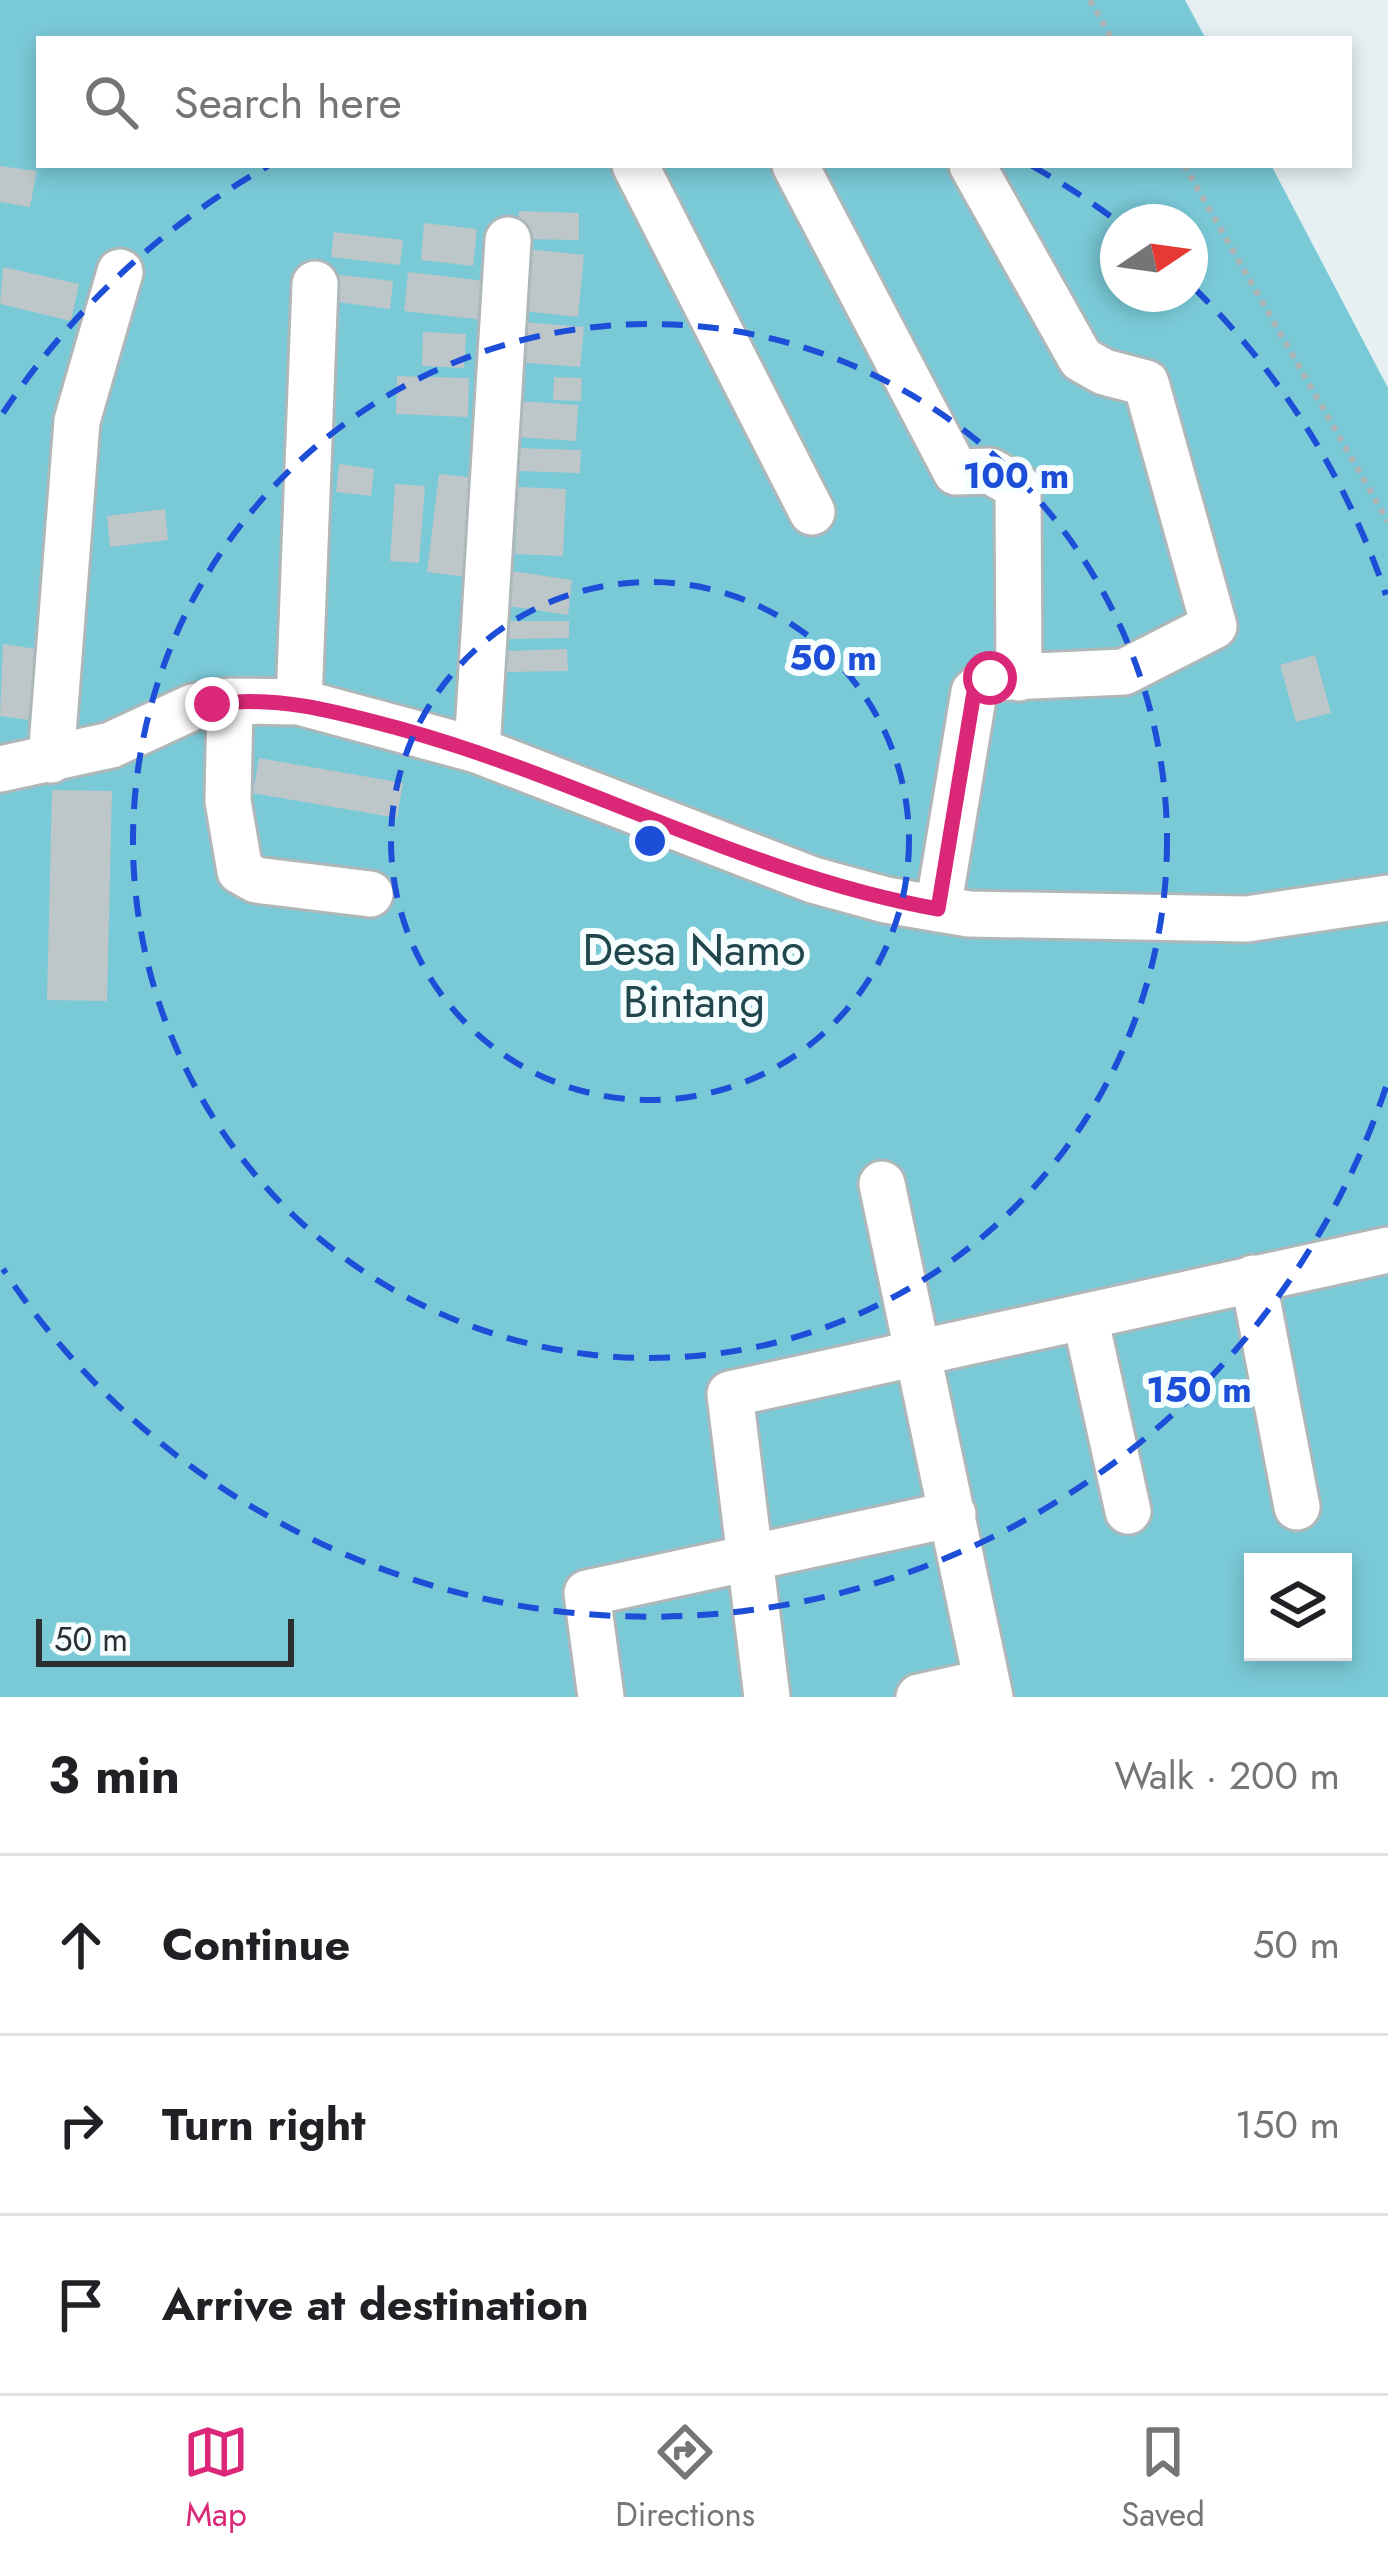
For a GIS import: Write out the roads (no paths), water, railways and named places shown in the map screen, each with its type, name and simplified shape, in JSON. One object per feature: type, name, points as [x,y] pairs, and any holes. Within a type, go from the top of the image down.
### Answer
[{"type":"street","points":[[637,168],[812,512]]},
{"type":"street","points":[[797,168],[956,472],[990,471],[1018,487],[1019,678]]},
{"type":"street","points":[[938,909],[974,692],[990,678],[1124,672],[1214,626],[1146,383],[1104,372],[1081,358],[974,168]]},
{"type":"street","points":[[477,750],[508,240]]},
{"type":"street","points":[[51,760],[77,421],[120,272]]},
{"type":"street","points":[[299,702],[315,284]]},
{"type":"street","points":[[230,701],[228,801],[239,871],[256,880],[370,894]]},
{"type":"street","points":[[0,769],[111,745],[194,707],[230,701],[299,702],[477,750],[812,880],[938,909],[969,914],[1247,920],[1388,898]]},
{"type":"street","points":[[882,1184],[989,1690],[919,1697]]},
{"type":"street","points":[[767,1697],[730,1394],[1388,1250]]},
{"type":"street","points":[[1253,1278],[1297,1507]]},
{"type":"street","points":[[1085,1317],[1128,1511]]},
{"type":"street","points":[[601,1697],[587,1593],[953,1514]]},
{"type":"park label","name":"Desa Namo Bintang","points":[[694,975]]}]
